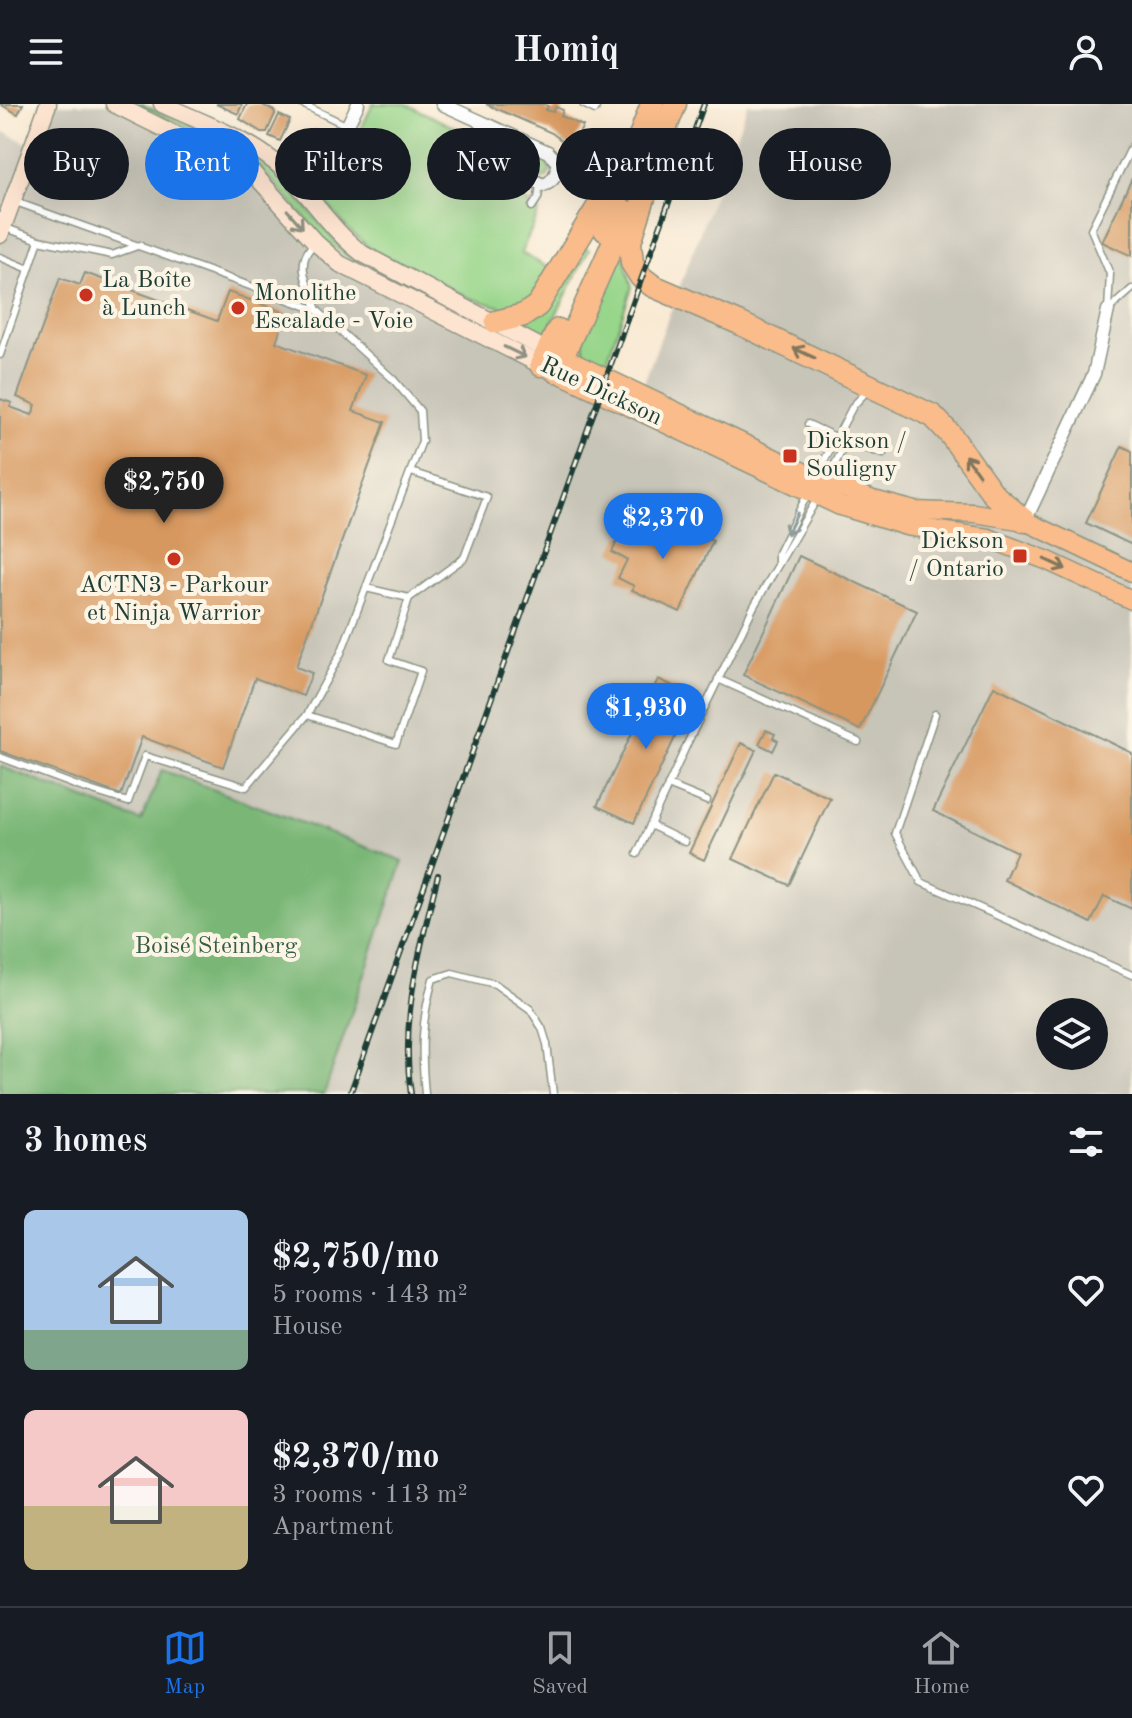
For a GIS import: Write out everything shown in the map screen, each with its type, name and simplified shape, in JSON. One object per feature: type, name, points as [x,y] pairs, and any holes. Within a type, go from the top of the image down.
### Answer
[{"type":"highway","points":[[496,322],[528,313],[542,299],[654,118],[675,104]]},
{"type":"highway","points":[[552,361],[654,118]]},
{"type":"highway","points":[[654,118],[630,242],[632,263],[641,277],[653,286],[719,313],[933,416],[950,434],[994,495],[1025,521]]},
{"type":"main road","points":[[2,230],[48,104]]},
{"type":"main road","name":"Rue Dickson","points":[[114,104],[253,173],[316,243],[340,264],[365,278],[552,361],[817,486],[851,510],[890,522],[988,538],[1046,560],[1132,600]]},
{"type":"main road","name":"Rue Dickson","points":[[162,104],[254,148],[275,164]]},
{"type":"main road","name":"Rue Dickson","points":[[310,200],[363,254],[496,322],[552,361]]},
{"type":"main road","name":"Rue Dickson","points":[[817,486],[915,511],[974,513],[1025,521],[1132,572]]},
{"type":"main road","points":[[890,522],[972,524],[1014,531],[1025,521]]},
{"type":"street","points":[[348,126],[358,104]]},
{"type":"street","points":[[442,104],[494,128]]},
{"type":"street","points":[[478,121],[485,128]]},
{"type":"street","points":[[540,148],[557,162],[557,173],[549,183],[540,184]]},
{"type":"street","points":[[1025,521],[1094,374],[1108,310]]},
{"type":"lane","points":[[302,104],[348,126]]},
{"type":"lane","points":[[583,104],[595,110],[597,104]]},
{"type":"lane","points":[[1108,310],[1110,274],[1091,229],[1132,146]]},
{"type":"lane","points":[[532,207],[537,200]]},
{"type":"lane","points":[[0,757],[128,802],[145,756],[246,787],[307,715],[341,653],[422,441],[420,411],[393,379],[317,310],[13,201]]},
{"type":"lane","points":[[2,230],[112,255],[140,245]]},
{"type":"lane","points":[[0,355],[3,337],[39,240]]},
{"type":"lane","points":[[316,243],[308,250],[302,268],[317,310]]},
{"type":"lane","points":[[0,257],[29,269]]},
{"type":"lane","points":[[1108,310],[1132,289]]},
{"type":"lane","points":[[637,854],[718,679],[778,563],[785,556],[836,438],[858,399],[874,386]]},
{"type":"lane","points":[[808,424],[836,438],[883,454]]},
{"type":"lane","points":[[778,563],[778,553],[846,442]]},
{"type":"lane","points":[[307,715],[396,744],[421,671],[389,660],[409,598],[464,558],[487,497],[411,472]]},
{"type":"lane","points":[[366,588],[409,598]]},
{"type":"lane","points":[[718,679],[858,742]]},
{"type":"lane","points":[[935,714],[895,833],[921,882],[1132,975]]},
{"type":"lane","points":[[668,785],[707,801]]},
{"type":"lane","points":[[650,825],[685,842]]},
{"type":"lane","points":[[425,1094],[420,1045],[425,1006],[433,979],[452,973],[495,984],[530,1009],[542,1028],[547,1044],[553,1094]]},
{"type":"shaded area","points":[[48,104],[114,104],[164,128],[145,128],[145,200],[259,200],[259,184],[316,243],[634,409],[712,200],[743,200],[743,128],[739,128],[748,104],[1132,104],[1132,1094],[0,1094],[0,130],[24,142],[24,200],[129,200],[129,128],[39,128]]},
{"type":"green space","points":[[137,104],[195,128],[184,128]]},
{"type":"green space","points":[[373,104],[406,104],[456,128],[427,128],[427,200],[525,200],[539,212],[521,253],[555,271],[534,302],[510,310],[467,297],[371,249],[348,229],[323,200],[411,200],[411,128],[361,128]]},
{"type":"green space","points":[[540,157],[551,168],[547,177],[541,179]]},
{"type":"green space","points":[[259,161],[275,173],[275,184],[259,166]]},
{"type":"green space","points":[[289,200],[300,200],[356,264],[326,241]]},
{"type":"green space","points":[[584,247],[589,249],[546,335],[537,337],[514,325]]},
{"type":"green space","points":[[623,253],[632,287],[605,366],[585,355],[583,341],[616,254]]},
{"type":"green space","name":"Boisé Steinberg","points":[[0,766],[141,821],[162,770],[403,861],[324,1094],[0,1094]]},
{"type":"building","points":[[0,104],[23,104],[18,114]]},
{"type":"building","points":[[216,104],[242,104],[238,114]]},
{"type":"building","points":[[247,104],[261,104],[275,114],[267,132],[261,132],[240,119]]},
{"type":"building","points":[[486,104],[545,104],[548,106],[546,110],[553,112],[556,107],[563,110],[561,116],[583,126],[556,128],[556,136]]},
{"type":"building","points":[[279,115],[290,120],[286,128],[275,128],[275,139],[269,136]]},
{"type":"building","points":[[1132,178],[1132,256],[1102,242]]},
{"type":"building","points":[[85,273],[217,321],[228,292],[286,313],[276,342],[366,375],[353,411],[385,422],[296,667],[312,673],[303,696],[255,678],[223,767],[142,737],[121,795],[0,751],[0,399],[12,403],[10,407],[32,415],[36,405],[17,397],[60,278],[80,285]]},
{"type":"building","points":[[1122,446],[1132,451],[1132,545],[1086,523]]},
{"type":"building","points":[[650,512],[713,541],[680,612],[632,590],[634,586],[618,578],[627,560],[612,552],[620,535],[636,542]]},
{"type":"building","points":[[799,556],[917,611],[860,730],[743,675]]},
{"type":"building","points":[[658,679],[695,696],[634,823],[597,806]]},
{"type":"building","points":[[994,686],[1132,753],[1132,909],[1104,896],[1091,923],[1004,880],[1017,852],[933,811]]},
{"type":"building","points":[[766,730],[775,734],[773,738],[778,741],[773,751],[759,744]]},
{"type":"building","points":[[741,743],[756,750],[704,860],[689,853]]},
{"type":"building","points":[[774,772],[830,798],[789,885],[733,859]]},
{"type":"railway","points":[[350,1094],[704,104]]},
{"type":"railway","points":[[411,1094],[408,1066],[410,1011],[438,875]]},
{"type":"place","name":"La Boîte à Lunch","points":[[86,295]]},
{"type":"place","name":"Monolithe Escalade - Voie","points":[[238,308]]},
{"type":"place","name":"Dickson / Souligny","points":[[790,456]]},
{"type":"place","name":"Dickson / Ontario","points":[[1020,556]]},
{"type":"place","name":"ACTN3 - Parkour et Ninja Warrior","points":[[174,559]]}]
